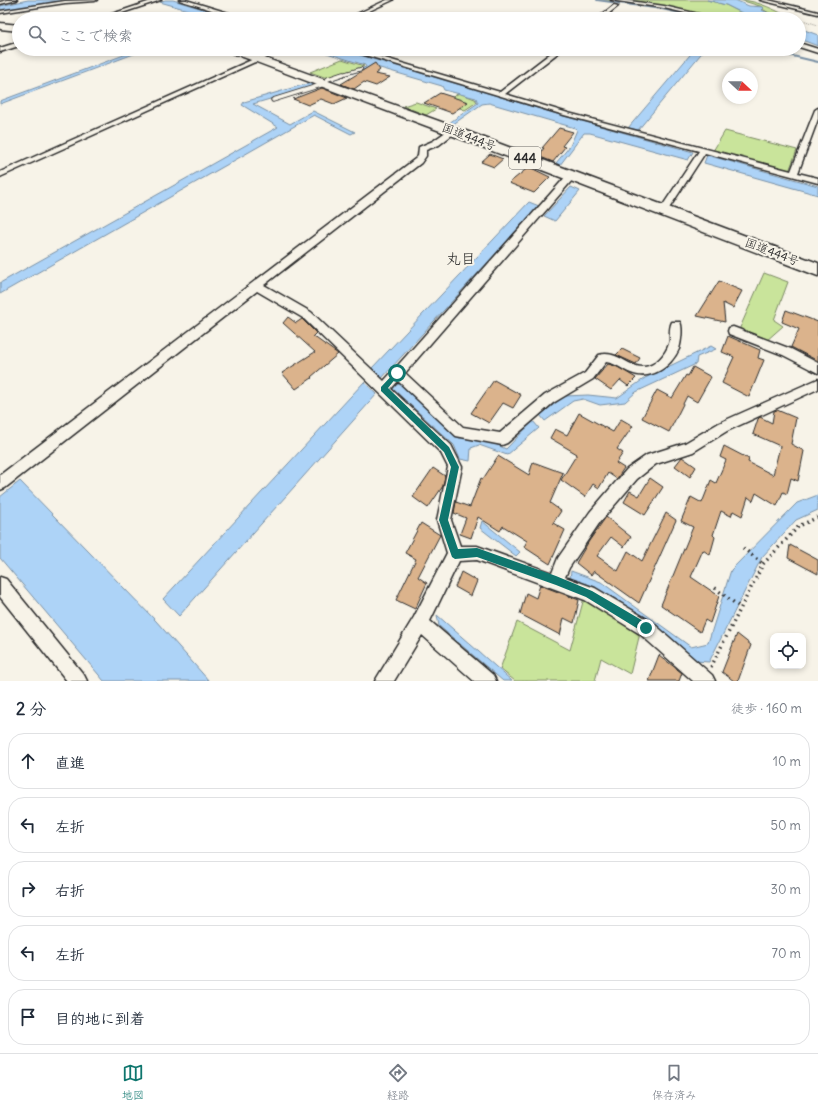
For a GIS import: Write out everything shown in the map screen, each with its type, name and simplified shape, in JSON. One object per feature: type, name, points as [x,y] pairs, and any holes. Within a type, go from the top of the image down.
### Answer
[{"type":"highway","points":[[0,26],[12,27]]},
{"type":"highway","name":"国道444号","points":[[251,56],[454,131],[818,270]]},
{"type":"street","points":[[0,3],[16,0]]},
{"type":"street","points":[[0,12],[65,2],[95,0]]},
{"type":"street","points":[[121,12],[159,0]]},
{"type":"street","points":[[181,0],[222,12]]},
{"type":"street","points":[[364,12],[391,0]]},
{"type":"street","points":[[613,0],[664,7],[686,12]]},
{"type":"street","points":[[762,0],[818,13]]},
{"type":"street","points":[[608,12],[616,6]]},
{"type":"street","points":[[0,50],[12,46]]},
{"type":"street","points":[[806,47],[818,51]]},
{"type":"street","points":[[0,174],[266,56]]},
{"type":"street","points":[[371,56],[500,95],[818,181]]},
{"type":"street","points":[[500,95],[551,56]]},
{"type":"street","points":[[794,174],[818,110]]},
{"type":"street","points":[[0,483],[418,161],[422,156],[422,149],[436,143],[454,131]]},
{"type":"street","points":[[663,211],[703,150]]},
{"type":"street","points":[[384,389],[571,176]]},
{"type":"street","points":[[257,286],[307,315],[446,449],[455,467],[444,520],[455,554],[447,567],[420,623],[384,681]]},
{"type":"street","points":[[397,373],[460,432],[480,434],[502,440],[549,399],[589,376],[603,358],[610,357],[637,371],[650,371],[666,361],[674,346],[676,325]]},
{"type":"street","points":[[733,331],[787,352],[818,368]]},
{"type":"street","points":[[556,581],[563,562],[595,517],[632,474],[642,466],[652,459],[688,448],[723,427],[818,384]]},
{"type":"street","points":[[455,554],[477,553],[589,594],[646,628],[705,681]]},
{"type":"street","points":[[0,585],[78,681]]},
{"type":"street","points":[[420,623],[487,681]]},
{"type":"lane","points":[[273,100],[321,85],[328,79],[361,69]]},
{"type":"path","points":[[705,681],[763,564],[799,526],[818,517]]},
{"type":"path","points":[[743,548],[763,564]]},
{"type":"path","points":[[715,588],[741,608]]},
{"type":"green space","points":[[599,0],[707,0],[726,5],[740,12],[677,12]]},
{"type":"green space","points":[[740,0],[761,4],[779,12],[767,12],[762,9],[763,7]]},
{"type":"green space","points":[[342,59],[364,66],[327,78],[310,72]]},
{"type":"green space","points":[[459,93],[475,99],[477,102],[465,110],[445,102]]},
{"type":"green space","points":[[416,102],[436,109],[426,115],[403,106]]},
{"type":"green space","points":[[725,131],[797,150],[789,171],[713,151]]},
{"type":"green space","points":[[764,273],[788,282],[774,320],[783,326],[766,341],[739,330]]},
{"type":"green space","points":[[584,598],[640,633],[630,674],[601,658],[595,681],[515,681],[500,669],[517,622],[570,650]]},
{"type":"water","points":[[28,0],[80,0],[0,11],[0,6]]},
{"type":"water","points":[[165,0],[173,0],[213,12],[195,12],[160,2]]},
{"type":"water","points":[[707,0],[735,0],[749,6],[763,7],[764,8],[762,10],[766,12],[740,12],[726,5]]},
{"type":"water","points":[[806,31],[818,35],[818,46],[806,42]]},
{"type":"water","points":[[121,56],[128,56],[0,104],[0,101]]},
{"type":"water","points":[[336,56],[363,56],[564,116],[693,152],[688,160],[590,133],[584,133],[560,165],[556,163],[570,146],[577,130],[575,128],[489,103],[482,104],[452,125],[449,123],[478,103],[476,98],[444,90],[442,86],[380,68],[366,69],[332,80],[330,79],[366,67],[365,65]]},
{"type":"water","points":[[689,56],[699,56],[638,130],[628,128]]},
{"type":"water","points":[[313,83],[318,85],[253,104],[290,124],[313,111],[355,132],[351,134],[314,115],[0,294],[0,283],[278,127],[242,105],[244,102]]},
{"type":"water","points":[[707,155],[818,186],[818,195],[704,163]]},
{"type":"water","points":[[571,187],[580,191],[555,221],[544,216]]},
{"type":"water","points":[[529,202],[539,206],[382,378],[372,368]]},
{"type":"water","points":[[711,346],[716,349],[697,357],[696,364],[636,392],[625,402],[600,405],[583,399],[573,401],[545,421],[540,415],[565,396],[588,395],[617,398],[645,378]]},
{"type":"water","points":[[364,382],[377,394],[179,616],[163,599]]},
{"type":"water","points":[[400,384],[459,438],[480,437],[506,449],[533,421],[539,428],[507,455],[479,445],[471,448],[470,461],[460,459],[454,445],[393,389],[396,385]]},
{"type":"water","points":[[20,481],[156,621],[209,681],[104,681],[0,558],[0,497]]},
{"type":"water","points":[[818,495],[818,510],[796,520],[762,557],[709,662],[695,661],[614,598],[570,578],[571,571],[601,582],[691,647],[708,643],[731,570],[797,503]]},
{"type":"water","points":[[482,521],[520,552],[516,556],[480,528]]},
{"type":"water","points":[[437,615],[512,681],[503,681],[439,626]]},
{"type":"building","points":[[375,63],[380,70],[375,74],[390,77],[376,86],[364,82],[354,89],[341,84]]},
{"type":"building","points":[[322,88],[347,98],[334,104],[321,99],[308,105],[293,99]]},
{"type":"building","points":[[440,93],[468,102],[452,113],[424,103]]},
{"type":"building","points":[[559,128],[573,132],[562,146],[565,147],[553,162],[538,156],[544,148],[542,148]]},
{"type":"building","points":[[490,154],[503,159],[494,167],[481,162]]},
{"type":"building","points":[[529,167],[550,177],[534,193],[509,183]]},
{"type":"building","points":[[719,281],[742,291],[733,308],[723,303],[725,322],[697,316]]},
{"type":"building","points":[[786,310],[818,322],[818,361],[791,347],[799,329],[782,322]]},
{"type":"building","points":[[288,317],[296,323],[302,319],[316,333],[313,336],[338,354],[311,377],[312,378],[296,389],[282,373],[315,352],[283,323]]},
{"type":"building","points":[[728,336],[760,350],[758,358],[764,360],[749,397],[722,383],[734,357],[722,352]]},
{"type":"building","points":[[622,349],[640,358],[636,364],[616,355]]},
{"type":"building","points":[[608,364],[616,366],[636,378],[628,386],[620,380],[611,390],[595,379]]},
{"type":"building","points":[[693,367],[711,377],[697,402],[687,396],[669,432],[642,418],[657,390],[672,398],[686,375],[688,376]]},
{"type":"building","points":[[494,380],[521,395],[513,408],[503,403],[489,423],[471,413]]},
{"type":"building","points":[[777,410],[796,418],[791,444],[804,451],[798,481],[791,478],[787,494],[783,492],[777,506],[756,493],[753,501],[748,497],[742,516],[733,511],[731,516],[721,511],[713,535],[715,537],[710,555],[703,550],[691,577],[719,596],[710,623],[705,620],[700,632],[661,605],[693,527],[681,521],[691,497],[702,503],[711,480],[716,483],[726,460],[720,457],[724,446],[749,459],[748,462],[773,475],[780,446],[753,434],[760,417],[772,423],[774,411]]},
{"type":"building","points":[[579,413],[613,432],[621,419],[633,426],[617,449],[623,453],[616,463],[624,468],[617,479],[608,473],[599,488],[593,484],[585,497],[561,480],[577,454],[550,438],[555,429],[567,435]]},
{"type":"building","points":[[498,456],[529,475],[533,462],[563,473],[550,503],[561,511],[553,523],[565,530],[550,564],[524,547],[527,541],[503,526],[500,531],[478,517],[471,538],[460,534],[466,518],[454,513],[456,502],[470,507],[481,478],[483,479]]},
{"type":"building","points":[[682,457],[696,467],[690,477],[675,466]]},
{"type":"building","points":[[433,468],[445,476],[443,486],[428,508],[413,497]]},
{"type":"building","points":[[650,478],[663,487],[645,515],[624,502],[630,491],[639,496]]},
{"type":"building","points":[[666,513],[676,520],[639,603],[594,571],[591,575],[576,563],[606,517],[631,537],[624,547],[611,537],[597,556],[618,571],[628,551],[642,561]]},
{"type":"building","points":[[421,523],[440,535],[418,577],[427,583],[415,609],[396,600],[416,559],[405,553]]},
{"type":"building","points":[[790,545],[818,560],[818,574],[788,558]]},
{"type":"building","points":[[461,572],[477,581],[471,596],[455,587]]},
{"type":"building","points":[[540,585],[579,600],[574,623],[564,618],[560,635],[520,614],[526,593],[536,598]]},
{"type":"building","points":[[737,634],[751,645],[738,681],[734,681],[722,672]]},
{"type":"building","points":[[659,655],[682,673],[679,681],[649,681]]},
{"type":"waterway","points":[[597,0],[675,12]]},
{"type":"waterway","points":[[793,56],[818,62]]},
{"type":"district","name":"丸目","points":[[461,259]]},
{"type":"route","points":[[397,373],[384,389],[446,449],[455,467],[444,520],[455,554],[477,553],[556,581],[589,594],[646,628]]}]
